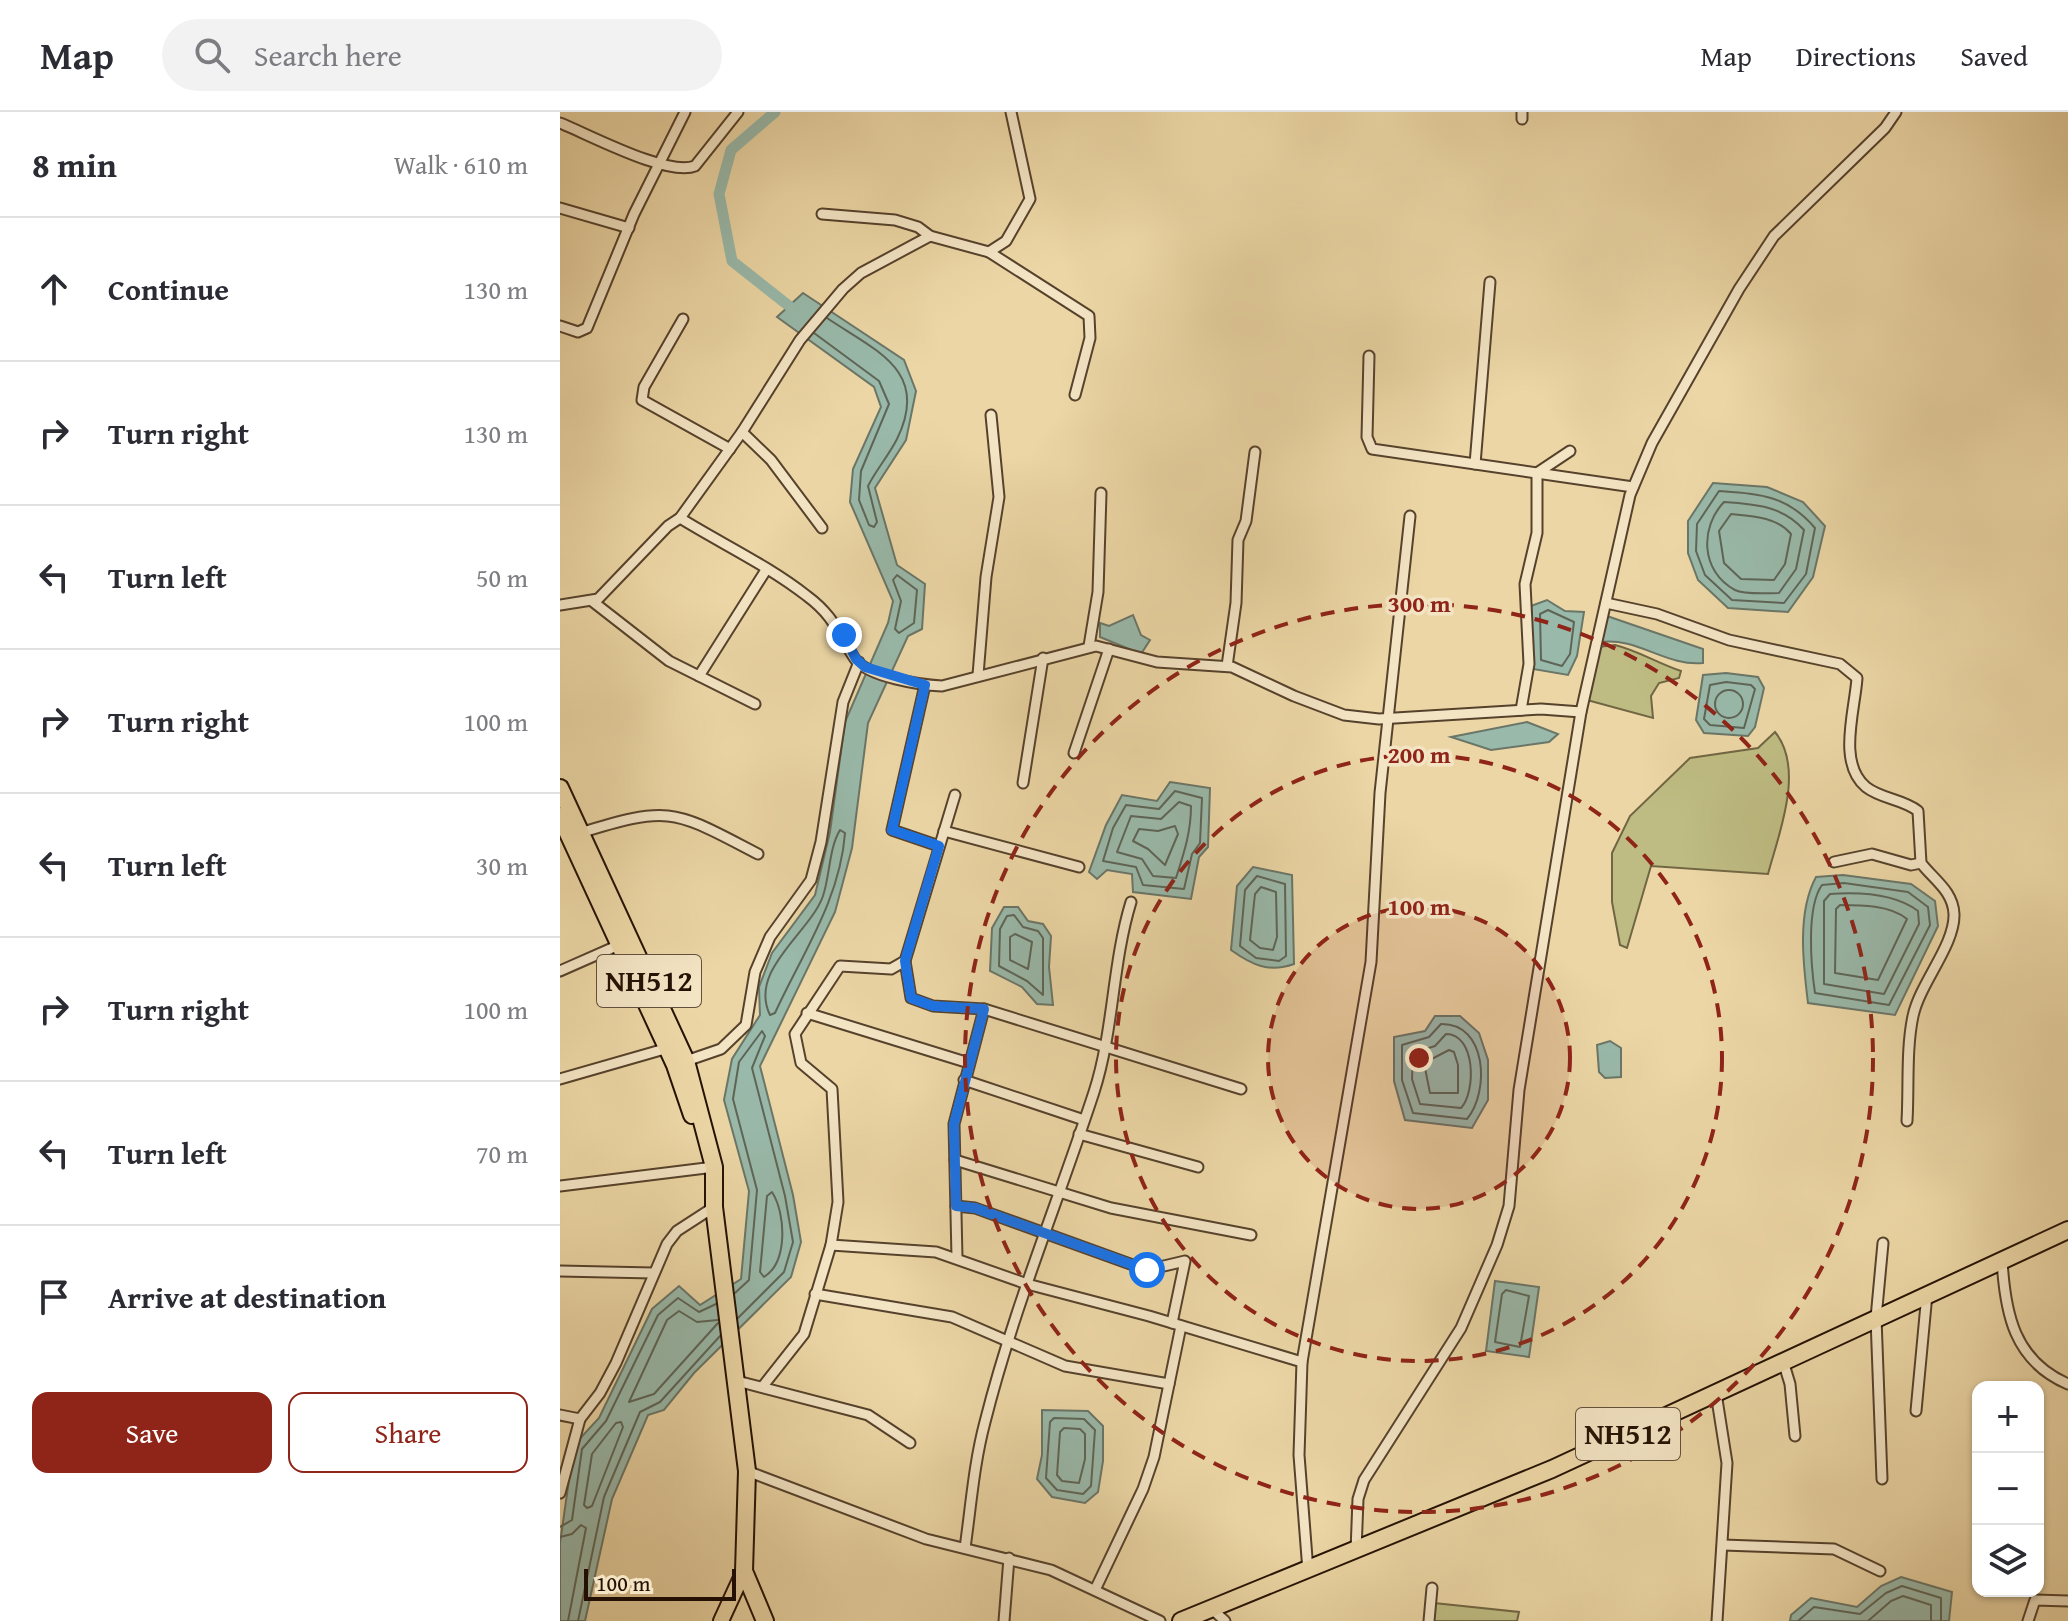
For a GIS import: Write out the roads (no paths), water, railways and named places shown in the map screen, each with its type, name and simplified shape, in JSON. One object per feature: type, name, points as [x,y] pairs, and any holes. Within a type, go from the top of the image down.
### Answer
[{"type":"highway","name":"NH512","points":[[560,788],[570,837],[686,1061],[714,1167],[709,1175]]},
{"type":"highway","name":"NH512","points":[[560,816],[668,1048],[685,1091],[709,1175],[747,1471],[744,1571],[765,1621]]},
{"type":"highway","name":"NH512","points":[[1181,1621],[1356,1553],[1552,1469],[2068,1230]]},
{"type":"main road","name":"NH512","points":[[721,1621],[744,1571]]},
{"type":"street","points":[[560,326],[578,332],[587,328],[658,163],[685,112]]},
{"type":"street","points":[[560,123],[658,163],[678,168],[695,166],[738,112]]},
{"type":"street","points":[[989,252],[1006,241],[1030,199],[1011,112]]},
{"type":"street","points":[[1356,1553],[1358,1499],[1364,1480],[1461,1328],[1497,1245],[1509,1206],[1519,1090],[1581,712],[1633,487],[1660,429],[1739,289],[1774,236],[1885,128],[1896,112]]},
{"type":"street","points":[[560,208],[629,228]]},
{"type":"street","points":[[822,214],[895,220],[918,227],[930,236],[989,252],[1089,316],[1090,338],[1075,395]]},
{"type":"street","points":[[560,605],[592,601],[680,518],[742,432],[800,340],[843,289],[861,273],[930,236]]},
{"type":"street","points":[[1475,464],[1490,282]]},
{"type":"street","points":[[683,319],[644,387],[642,400],[730,449]]},
{"type":"street","points":[[1369,356],[1367,437],[1372,449],[1633,487]]},
{"type":"street","points":[[978,675],[986,577],[999,497],[991,415]]},
{"type":"street","points":[[742,432],[771,460],[822,528]]},
{"type":"street","points":[[1537,473],[1570,451]]},
{"type":"street","points":[[1227,666],[1236,603],[1238,540],[1246,521],[1255,452]]},
{"type":"street","points":[[1521,710],[1529,664],[1525,584],[1537,533],[1537,473]]},
{"type":"street","points":[[1089,646],[1098,592],[1101,493]]},
{"type":"street","points":[[1308,1571],[1299,1455],[1302,1362],[1371,962],[1380,793],[1410,516]]},
{"type":"street","points":[[680,518],[814,602],[844,635],[862,665],[921,685],[942,686],[1089,646],[1157,662],[1227,666],[1324,709],[1388,719],[1521,710],[1581,712]]},
{"type":"street","points":[[699,676],[766,570]]},
{"type":"street","points":[[592,601],[648,647],[755,704]]},
{"type":"street","points":[[1606,603],[1657,614],[1729,640],[1847,667],[1857,678],[1851,740],[1855,772],[1870,790],[1918,811],[1921,863],[1946,889],[1951,901],[1953,922],[1918,997],[1912,1019],[1907,1121]]},
{"type":"street","points":[[1074,753],[1109,649]]},
{"type":"street","points":[[1023,783],[1043,658]]},
{"type":"street","points":[[686,1061],[721,1049],[746,1025],[755,972],[770,937],[811,880],[821,842],[843,702],[862,665]]},
{"type":"street","points":[[921,685],[892,830],[939,846]]},
{"type":"street","points":[[955,795],[905,961],[911,998],[933,1006],[984,1009],[1241,1089]]},
{"type":"street","points":[[570,837],[634,817],[674,814],[758,854]]},
{"type":"street","points":[[944,831],[1079,867]]},
{"type":"street","points":[[1834,862],[1872,854],[1911,865],[1921,863]]},
{"type":"street","points":[[965,1548],[984,1423],[1105,1047],[1117,950],[1131,902]]},
{"type":"street","points":[[560,971],[619,945]]},
{"type":"street","points":[[763,1386],[799,1344],[831,1245],[838,1202],[832,1089],[799,1058],[795,1034],[840,966],[891,969],[905,961]]},
{"type":"street","points":[[957,1258],[954,1124],[984,1009]]},
{"type":"street","points":[[807,1013],[969,1063]]},
{"type":"street","points":[[560,1079],[668,1048]]},
{"type":"street","points":[[964,1080],[1084,1120]]},
{"type":"street","points":[[1079,1134],[1198,1167]]},
{"type":"street","points":[[955,1160],[1111,1208],[1251,1235]]},
{"type":"street","points":[[560,1186],[709,1175]]},
{"type":"street","points":[[956,1206],[975,1208],[1147,1270],[1185,1261],[1169,1384],[1154,1457],[1143,1489],[1095,1590]]},
{"type":"street","points":[[560,1493],[580,1419],[600,1393],[616,1363],[653,1273],[677,1231],[714,1207]]},
{"type":"street","points":[[1882,1479],[1876,1318],[1883,1243]]},
{"type":"street","points":[[831,1245],[936,1252],[1027,1284],[1302,1362]]},
{"type":"street","points":[[2002,1260],[2005,1310],[2011,1325],[2033,1361],[2052,1377],[2068,1384]]},
{"type":"street","points":[[560,1271],[653,1273]]},
{"type":"street","points":[[815,1294],[952,1317],[1065,1366],[1169,1384]]},
{"type":"street","points":[[1916,1411],[1927,1294]]},
{"type":"street","points":[[1783,1361],[1790,1384],[1795,1436]]},
{"type":"street","points":[[736,1373],[763,1386],[868,1415],[910,1443]]},
{"type":"street","points":[[1716,1393],[1727,1463],[1717,1621]]},
{"type":"street","points":[[560,1415],[580,1419]]},
{"type":"street","points":[[747,1471],[926,1539],[1051,1570],[1160,1621]]},
{"type":"street","points":[[1723,1545],[1834,1549],[1880,1571]]},
{"type":"street","points":[[1004,1621],[1009,1558]]},
{"type":"street","points":[[1429,1621],[1432,1588]]},
{"type":"street","points":[[2028,1621],[2035,1600],[2068,1601]]},
{"type":"street","points":[[1212,1609],[1225,1621]]},
{"type":"water","points":[[803,293],[904,360],[916,391],[906,440],[875,488],[897,565],[925,584],[922,629],[908,636],[868,723],[852,848],[835,912],[760,1066],[793,1195],[801,1242],[791,1277],[694,1373],[664,1410],[648,1415],[612,1499],[585,1621],[560,1621],[560,1543],[574,1445],[599,1418],[652,1309],[679,1286],[700,1305],[741,1279],[749,1191],[724,1100],[732,1059],[760,1015],[759,987],[772,953],[815,895],[830,832],[845,722],[888,623],[893,601],[850,502],[853,469],[881,407],[874,387],[777,317]]},
{"type":"water","points":[[1713,483],[1767,487],[1803,502],[1825,526],[1813,577],[1788,612],[1728,608],[1698,580],[1688,553],[1688,521]]},
{"type":"water","points":[[1547,600],[1565,611],[1584,612],[1577,656],[1568,675],[1533,669],[1531,606]]},
{"type":"water","points":[[1133,615],[1141,635],[1150,640],[1141,654],[1100,637],[1100,623],[1109,626]]},
{"type":"water","points":[[1607,616],[1703,649],[1703,663],[1677,661],[1627,644],[1601,642]]},
{"type":"water","points":[[1726,673],[1758,677],[1764,688],[1755,727],[1748,736],[1704,733],[1696,720],[1703,675]]},
{"type":"water","points":[[1527,722],[1558,734],[1549,742],[1491,750],[1451,737]]},
{"type":"water","points":[[1170,782],[1210,788],[1208,847],[1199,857],[1191,899],[1133,892],[1132,874],[1107,870],[1097,879],[1089,872],[1106,825],[1122,795],[1157,801]]},
{"type":"water","points":[[1253,867],[1292,875],[1294,964],[1277,968],[1261,966],[1231,950],[1237,886]]},
{"type":"water","points":[[1843,875],[1911,884],[1935,901],[1938,926],[1895,1015],[1808,1003],[1803,938],[1810,891],[1816,877]]},
{"type":"water","points":[[1004,907],[1018,907],[1028,921],[1043,924],[1051,936],[1049,967],[1053,1005],[1037,1004],[1022,987],[990,971],[992,928]]},
{"type":"water","points":[[1435,1016],[1460,1016],[1479,1033],[1488,1060],[1488,1100],[1472,1128],[1405,1120],[1394,1081],[1394,1037],[1425,1031]]},
{"type":"water","points":[[1610,1041],[1621,1048],[1621,1077],[1605,1078],[1599,1072],[1597,1045]]},
{"type":"water","points":[[1495,1281],[1539,1287],[1529,1357],[1486,1351]]},
{"type":"water","points":[[1042,1410],[1088,1411],[1103,1426],[1103,1461],[1098,1492],[1085,1503],[1052,1497],[1037,1479],[1042,1455]]},
{"type":"water","points":[[1901,1577],[1952,1592],[1949,1621],[1790,1621],[1791,1615],[1811,1598],[1857,1607],[1881,1586]]},
{"type":"waterway","points":[[775,112],[731,150],[719,194],[732,261],[798,313]]}]
